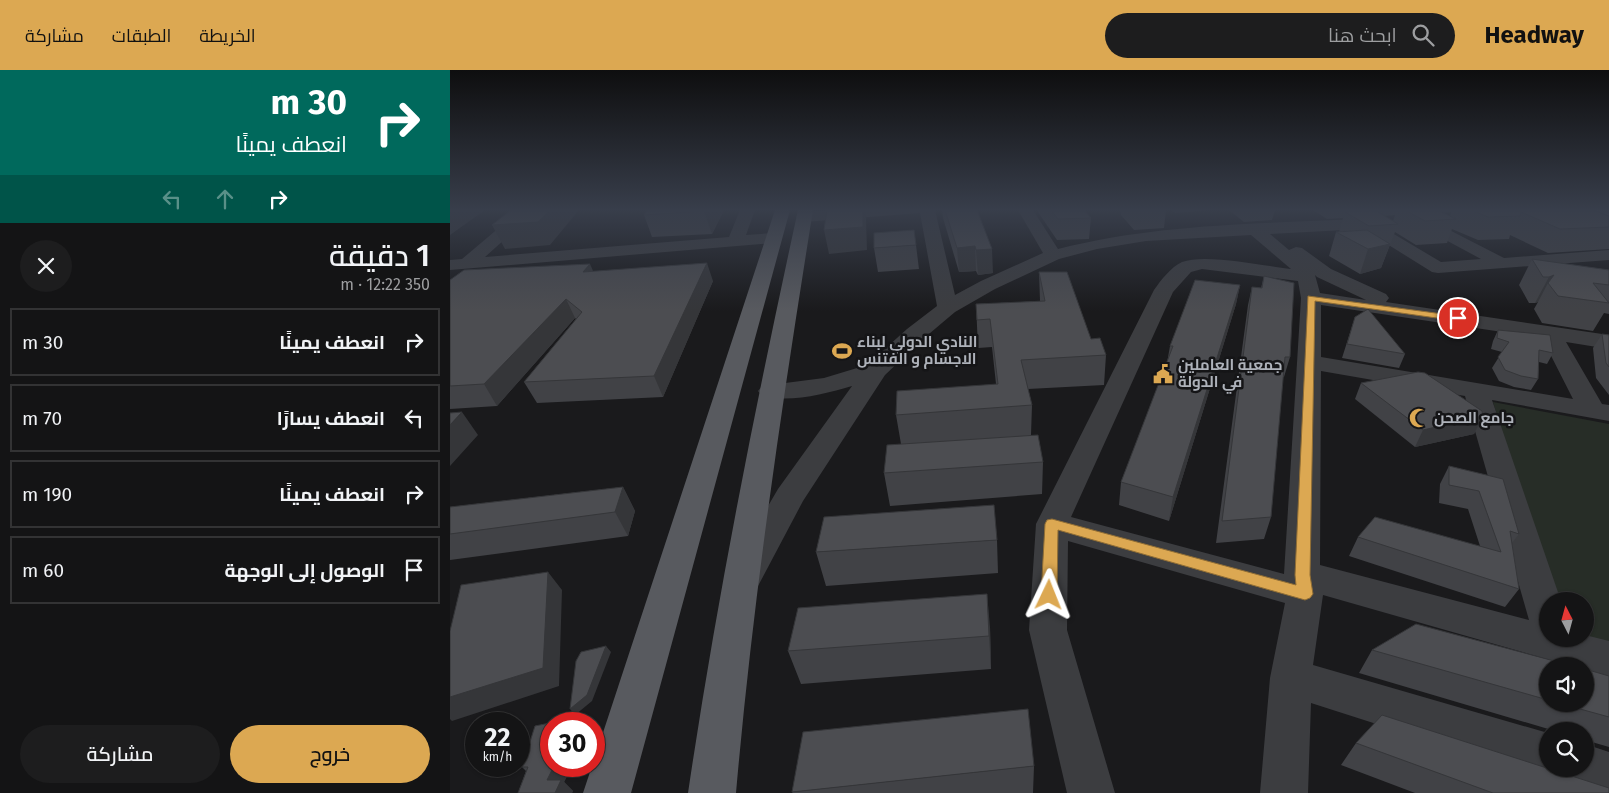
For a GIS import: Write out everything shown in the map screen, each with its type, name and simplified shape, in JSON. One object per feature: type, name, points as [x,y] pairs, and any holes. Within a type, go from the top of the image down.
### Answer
[{"type":"main road","points":[[607,793],[784,244]]},
{"type":"main road","points":[[712,793],[725,682],[771,391],[789,244]]},
{"type":"street","points":[[457,265],[482,244]]},
{"type":"street","points":[[457,265],[704,244]]},
{"type":"street","points":[[934,244],[948,308]]},
{"type":"street","points":[[1046,244],[1053,255]]},
{"type":"street","points":[[741,584],[789,497],[876,370],[915,334],[948,308],[988,285],[1053,255],[1098,244]]},
{"type":"street","points":[[1276,244],[1298,265],[1309,288],[1304,584],[1291,678],[1284,793]]},
{"type":"street","points":[[1282,244],[1341,282],[1383,299],[1440,316]]},
{"type":"street","points":[[1399,244],[1438,268],[1609,254]]},
{"type":"street","points":[[1465,244],[1501,263]]},
{"type":"street","points":[[1091,793],[1048,630],[1052,524],[1164,290],[1186,266],[1202,264],[1440,316],[1609,342]]},
{"type":"street","points":[[1550,333],[1600,411]]},
{"type":"street","points":[[1309,362],[1600,411]]},
{"type":"street","points":[[771,391],[804,389],[827,385],[876,370]]},
{"type":"street","points":[[1476,390],[1539,592]]},
{"type":"street","points":[[1052,524],[1304,584],[1539,631]]},
{"type":"street","points":[[1585,648],[1609,658]]},
{"type":"street","points":[[1291,678],[1539,753]]},
{"type":"street","points":[[1594,770],[1609,775]]},
{"type":"shaded area","points":[[1493,402],[1609,424],[1609,643],[1594,639],[1594,592],[1550,592]]},
{"type":"building","points":[[874,244],[916,245],[874,248]]},
{"type":"building","points":[[956,244],[990,244],[992,249],[976,250],[975,246],[957,248]]},
{"type":"building","points":[[1358,244],[1390,244],[1368,249]]},
{"type":"building","points":[[1532,259],[1609,270],[1609,285],[1593,283],[1609,303],[1558,296],[1548,283],[1554,275],[1543,277]]},
{"type":"building","points":[[707,263],[654,376],[524,382],[582,312],[566,299],[484,384],[450,386],[450,280],[464,270],[590,264],[583,272]]},
{"type":"building","points":[[1039,272],[1067,272],[1091,339],[1100,338],[1106,355],[1021,360],[1032,405],[896,415],[897,391],[998,384],[990,319],[977,320],[976,304],[1045,301]]},
{"type":"building","points":[[1264,276],[1294,283],[1290,357],[1285,357],[1271,517],[1222,521],[1252,287],[1262,288]]},
{"type":"building","points":[[1195,280],[1240,285],[1173,497],[1121,482],[1173,346],[1170,346]]},
{"type":"building","points":[[1368,309],[1405,354],[1347,344],[1355,317]]},
{"type":"building","points":[[1498,330],[1550,335],[1553,353],[1539,350],[1538,379],[1521,376],[1505,370],[1498,357],[1509,342],[1497,338]]},
{"type":"building","points":[[1602,334],[1609,335],[1609,367],[1606,363]]},
{"type":"building","points":[[1418,372],[1425,373],[1482,411],[1483,416],[1423,430],[1361,383]]},
{"type":"building","points":[[462,412],[450,425],[450,413]]},
{"type":"building","points":[[1038,435],[1043,462],[884,473],[887,445]]},
{"type":"building","points":[[1449,466],[1503,479],[1519,534],[1510,531],[1519,589],[1358,537],[1375,517],[1501,552],[1479,491],[1449,485]]},
{"type":"building","points":[[623,487],[615,512],[450,534],[450,507]]},
{"type":"building","points":[[994,505],[997,540],[816,552],[824,517]]},
{"type":"building","points":[[548,572],[543,668],[450,697],[450,631],[461,585]]},
{"type":"building","points":[[987,594],[989,636],[788,651],[798,608]]},
{"type":"building","points":[[1416,624],[1539,657],[1539,697],[1372,650]]},
{"type":"building","points":[[606,646],[587,695],[570,709],[576,661],[581,652]]},
{"type":"building","points":[[1594,672],[1609,676],[1609,717],[1591,712],[1594,712]]},
{"type":"building","points":[[1028,709],[1034,766],[792,792],[803,732]]},
{"type":"building","points":[[1382,715],[1539,765],[1539,777],[1575,777],[1609,788],[1609,793],[1493,793],[1356,743]]},
{"type":"building","points":[[540,725],[540,777],[548,777],[547,780],[561,780],[555,793],[518,793],[524,777],[530,777],[530,742],[535,726]]},
{"type":"place","name":"النادي الدولي لبناء الاجسام و الفتنس","points":[[842,351]]},
{"type":"place","name":"جمعية العاملين في الدولة","points":[[1163,374]]},
{"type":"place","name":"جامع الصحن","points":[[1419,418]]},
{"type":"route","points":[[1049,595],[1052,524],[1305,594],[1302,575],[1311,298],[1458,318]]}]
